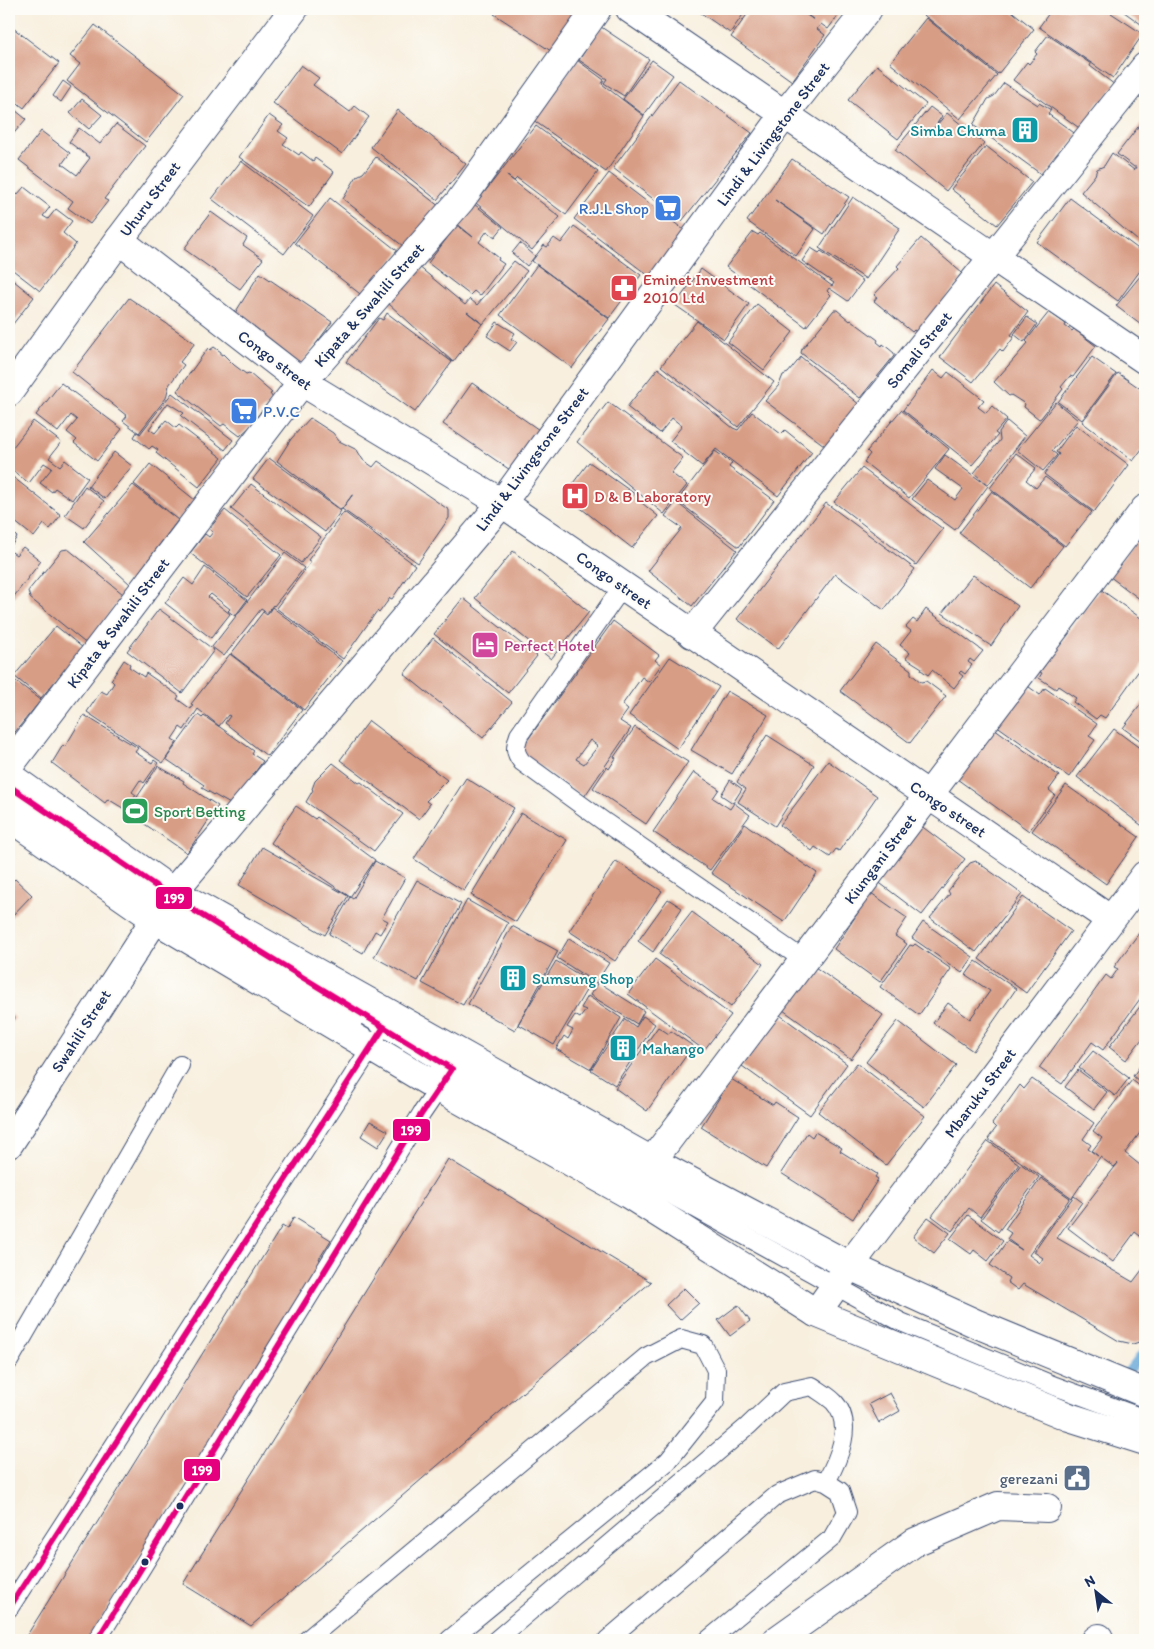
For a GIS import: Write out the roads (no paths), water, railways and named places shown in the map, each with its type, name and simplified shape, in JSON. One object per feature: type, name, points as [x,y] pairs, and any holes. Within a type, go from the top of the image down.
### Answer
[{"type":"street","name":"Uhuru Street","points":[[9,392],[119,240],[294,9]]},
{"type":"street","name":"Kipata & Swahili Street","points":[[9,766],[302,382],[460,201],[597,9]]},
{"type":"street","points":[[630,9],[1145,360]]},
{"type":"street","name":"Lindi & Livingstone Street","points":[[173,892],[502,503],[785,114],[868,9]]},
{"type":"street","name":"Somali Street","points":[[692,634],[1145,67]]},
{"type":"street","name":"Congo street","points":[[119,240],[302,382],[502,503],[1111,920]]},
{"type":"street","name":"Kiungani Street","points":[[652,1161],[1145,509]]},
{"type":"street","points":[[9,776],[173,892],[652,1161],[843,1276],[1142,1385]]},
{"type":"street","points":[[9,817],[155,919],[378,1037],[446,1078],[816,1313],[1069,1417],[1145,1441]]},
{"type":"street","name":"Mbaruku Street","points":[[816,1313],[1145,875]]},
{"type":"street","name":"Swahili Street","points":[[9,1144],[155,919]]},
{"type":"street","points":[[777,1640],[915,1542],[998,1506],[1047,1508]]},
{"type":"lane","points":[[623,586],[519,735],[514,749],[517,756],[522,762],[606,823],[804,960]]},
{"type":"lane","points":[[9,786],[378,1037]]},
{"type":"lane","points":[[9,800],[184,919],[378,1037]]},
{"type":"lane","points":[[9,1608],[378,1037]]},
{"type":"lane","points":[[9,1360],[180,1065]]},
{"type":"lane","points":[[97,1640],[446,1078],[480,1089],[843,1276],[901,1322],[1054,1386],[1145,1419]]},
{"type":"lane","points":[[307,1640],[646,1357],[680,1339],[703,1345],[716,1370],[716,1402],[668,1461],[449,1640]]},
{"type":"lane","points":[[496,1640],[748,1426],[784,1392],[812,1386],[835,1403],[844,1422],[841,1454],[826,1482]]},
{"type":"lane","points":[[606,1640],[777,1495],[816,1479],[826,1482],[840,1491],[847,1512],[832,1538],[708,1640]]},
{"type":"waterway","points":[[1125,1375],[1145,1351]]},
{"type":"place","name":"Simba Chuma","points":[[1025,130]]},
{"type":"place","name":"R.J.L Shop","points":[[668,208]]},
{"type":"place","name":"Eminet Investment 2010 Ltd","points":[[624,288]]},
{"type":"place","name":"P.V.C","points":[[244,411]]},
{"type":"place","name":"D & B Laboratory","points":[[575,496]]},
{"type":"place","name":"Perfect Hotel","points":[[485,645]]},
{"type":"place","name":"Sport Betting","points":[[135,811]]},
{"type":"place","name":"Sumsung Shop","points":[[513,978]]},
{"type":"place","name":"Mahango","points":[[623,1048]]},
{"type":"place","name":"gerezani","points":[[1077,1478]]}]
